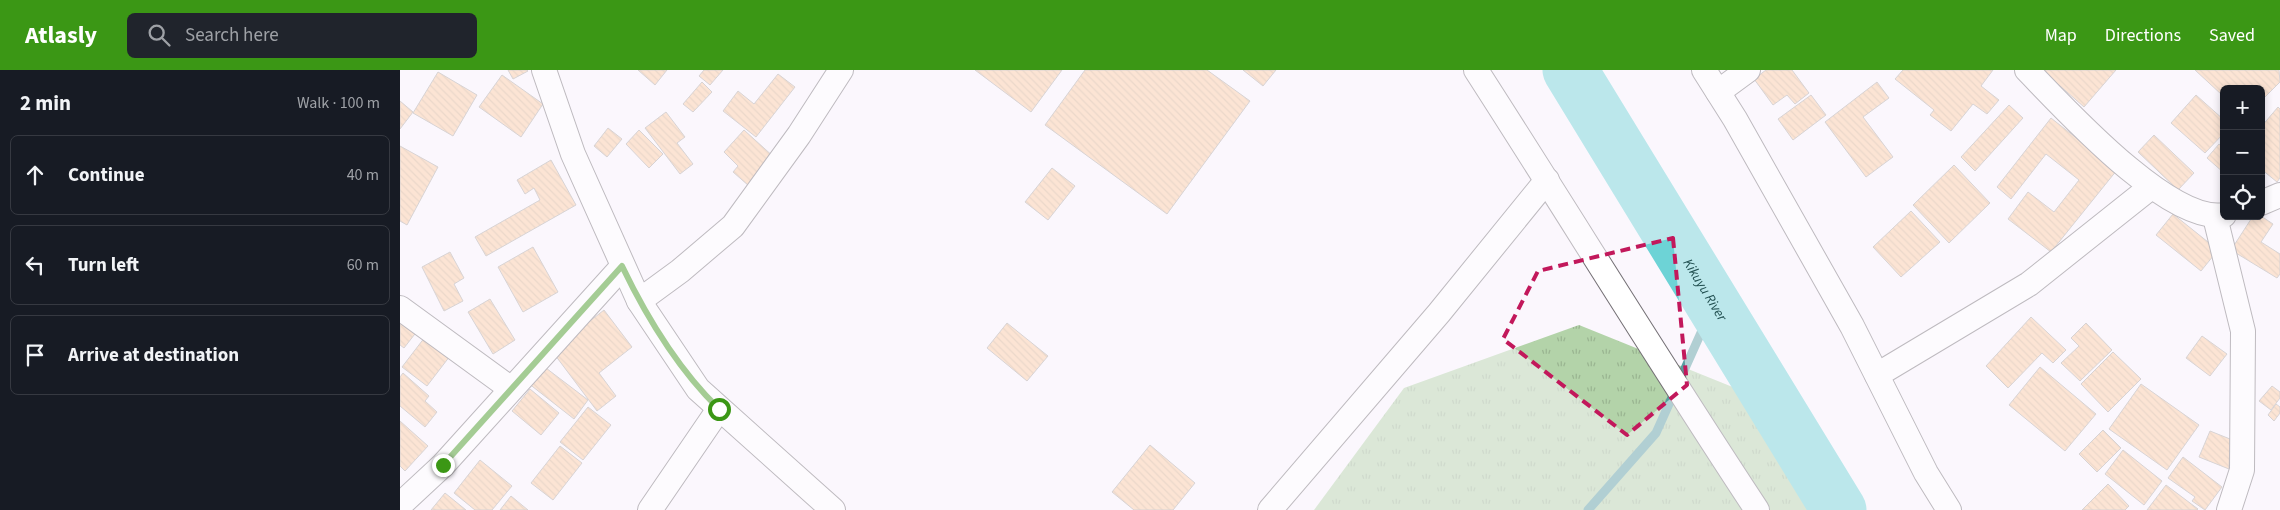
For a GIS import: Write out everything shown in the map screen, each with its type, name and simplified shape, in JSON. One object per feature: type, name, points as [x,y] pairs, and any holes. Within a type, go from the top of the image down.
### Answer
[{"type":"street","points":[[544,70],[573,154],[639,301],[698,389],[833,510]]},
{"type":"street","points":[[639,301],[680,271],[734,226],[799,135],[841,70]]},
{"type":"street","points":[[1476,70],[1677,388],[1757,510]]},
{"type":"street","points":[[1704,70],[1852,326],[1926,473],[1949,510]]},
{"type":"street","points":[[1718,92],[1748,70]]},
{"type":"street","points":[[2027,70],[2078,121],[2151,187],[2188,209],[2219,216],[2243,331],[2242,470],[2229,510]]},
{"type":"street","points":[[1270,510],[1439,313],[1547,180]]},
{"type":"street","points":[[1877,375],[2030,284],[2151,187]]},
{"type":"street","points":[[2265,201],[2280,195]]},
{"type":"street","points":[[400,504],[443,465],[510,388],[622,266]]},
{"type":"street","points":[[400,308],[510,388]]},
{"type":"street","points":[[650,510],[719,409]]},
{"type":"highlighted area","points":[[1673,238],[1687,385],[1627,435],[1503,339],[1538,271]]},
{"type":"green space","points":[[1579,325],[1745,392],[1809,510],[1314,510],[1404,388]]},
{"type":"building","points":[[508,70],[527,70],[528,71],[513,79]]},
{"type":"building","points":[[638,70],[667,70],[655,85]]},
{"type":"building","points":[[704,70],[723,70],[710,85],[699,76]]},
{"type":"building","points":[[975,70],[1062,70],[1031,112]]},
{"type":"building","points":[[1085,70],[1207,70],[1250,101],[1167,214],[1045,125]]},
{"type":"building","points":[[1243,70],[1276,70],[1263,86]]},
{"type":"building","points":[[1766,70],[1792,70],[1809,93],[1795,104],[1787,95],[1773,105],[1754,79]]},
{"type":"building","points":[[1903,70],[1993,70],[1981,86],[1999,100],[1987,114],[1973,104],[1951,131],[1930,115],[1934,110],[1895,79]]},
{"type":"building","points":[[2042,70],[2116,70],[2084,107]]},
{"type":"building","points":[[2195,70],[2279,70],[2280,82],[2265,97],[2265,85],[2220,85],[2220,93]]},
{"type":"building","points":[[438,72],[477,95],[453,136],[413,113]]},
{"type":"building","points":[[778,74],[795,87],[756,137],[723,111],[738,91],[754,104]]},
{"type":"building","points":[[502,75],[543,104],[521,137],[479,107]]},
{"type":"building","points":[[702,82],[712,92],[693,112],[683,104]]},
{"type":"building","points":[[1877,82],[1889,98],[1863,117],[1893,157],[1866,177],[1825,122]]},
{"type":"building","points":[[1811,95],[1826,115],[1793,140],[1778,119]]},
{"type":"building","points":[[2196,95],[2220,116],[2220,137],[2205,153],[2171,123]]},
{"type":"building","points":[[400,101],[413,112],[400,129]]},
{"type":"building","points":[[2009,105],[2023,118],[1975,171],[1961,157]]},
{"type":"building","points":[[2278,107],[2280,109],[2280,178],[2277,182],[2265,172],[2265,122]]},
{"type":"building","points":[[666,112],[685,137],[677,143],[693,164],[680,174],[645,128]]},
{"type":"building","points":[[2051,118],[2117,170],[2051,252],[2008,219],[2028,192],[2054,212],[2079,180],[2046,154],[2011,199],[1997,187]]},
{"type":"building","points":[[608,128],[622,139],[607,157],[594,146]]},
{"type":"building","points":[[639,130],[663,154],[649,168],[626,144]]},
{"type":"building","points":[[744,130],[775,158],[749,186],[733,172],[738,166],[724,152]]},
{"type":"building","points":[[2154,135],[2194,173],[2178,190],[2138,152]]},
{"type":"building","points":[[2219,144],[2220,145],[2220,169],[2207,158]]},
{"type":"building","points":[[400,146],[438,167],[407,225],[400,221]]},
{"type":"building","points":[[551,160],[576,205],[486,256],[475,237],[540,200],[534,188],[525,194],[517,180]]},
{"type":"building","points":[[1954,165],[1990,203],[1949,243],[1913,205]]},
{"type":"building","points":[[1052,168],[1075,186],[1048,220],[1025,202]]},
{"type":"building","points":[[1911,211],[1940,242],[1901,277],[1873,247]]},
{"type":"building","points":[[2173,214],[2218,250],[2201,271],[2156,235]]},
{"type":"building","points":[[2265,219],[2273,224],[2261,242],[2280,254],[2280,274],[2277,278],[2231,250],[2250,220]]},
{"type":"building","points":[[533,247],[558,292],[523,312],[498,267]]},
{"type":"building","points":[[450,252],[464,278],[454,284],[463,301],[444,311],[422,267]]},
{"type":"building","points":[[490,299],[515,340],[493,354],[468,312]]},
{"type":"building","points":[[604,310],[632,347],[599,373],[616,396],[597,411],[552,351]]},
{"type":"building","points":[[2031,317],[2066,350],[2053,363],[2042,353],[2008,388],[1986,366]]},
{"type":"building","points":[[403,319],[418,330],[404,348],[400,345],[400,323]]},
{"type":"building","points":[[1007,323],[1048,356],[1027,381],[987,348]]},
{"type":"building","points":[[2086,323],[2112,350],[2080,381],[2061,363],[2079,346],[2071,338]]},
{"type":"building","points":[[2202,336],[2227,354],[2210,376],[2186,358]]},
{"type":"building","points":[[425,337],[450,356],[427,386],[402,367]]},
{"type":"building","points":[[2113,352],[2141,379],[2108,412],[2081,384]]},
{"type":"building","points":[[542,365],[588,400],[574,419],[528,383]]},
{"type":"building","points":[[2040,367],[2096,414],[2065,451],[2009,405]]},
{"type":"building","points":[[403,373],[429,396],[425,401],[437,412],[425,427],[400,406],[400,377]]},
{"type":"building","points":[[2141,384],[2199,425],[2167,470],[2109,429]]},
{"type":"building","points":[[2272,386],[2280,392],[2280,398],[2271,410],[2259,401]]},
{"type":"building","points":[[530,389],[559,413],[541,435],[512,411]]},
{"type":"building","points":[[2276,404],[2280,407],[2280,413],[2274,421],[2268,415]]},
{"type":"building","points":[[588,407],[611,425],[583,460],[560,442]]},
{"type":"building","points":[[400,421],[428,446],[405,471],[400,466]]},
{"type":"building","points":[[2103,430],[2121,448],[2097,472],[2079,454]]},
{"type":"building","points":[[2210,431],[2230,439],[2229,469],[2199,457]]},
{"type":"building","points":[[1150,445],[1195,483],[1173,510],[1134,510],[1112,492]]},
{"type":"building","points":[[560,446],[582,463],[553,500],[531,483]]},
{"type":"building","points":[[2123,450],[2162,481],[2144,505],[2105,474]]},
{"type":"building","points":[[2183,457],[2222,487],[2205,510],[2192,501],[2195,497],[2168,478]]},
{"type":"building","points":[[480,460],[512,486],[492,510],[475,510],[454,493]]},
{"type":"building","points":[[2108,484],[2129,506],[2125,510],[2082,510]]},
{"type":"building","points":[[2166,485],[2198,509],[2147,510]]},
{"type":"building","points":[[445,493],[466,510],[431,510]]},
{"type":"building","points":[[511,496],[528,510],[500,510]]},
{"type":"waterway","name":"Kikuyu River","points":[[1570,70],[1839,510]]},
{"type":"waterway","points":[[1588,510],[1656,433],[1713,306]]},
{"type":"route","points":[[443,465],[510,388],[622,266],[639,301],[698,389],[719,409]]}]
